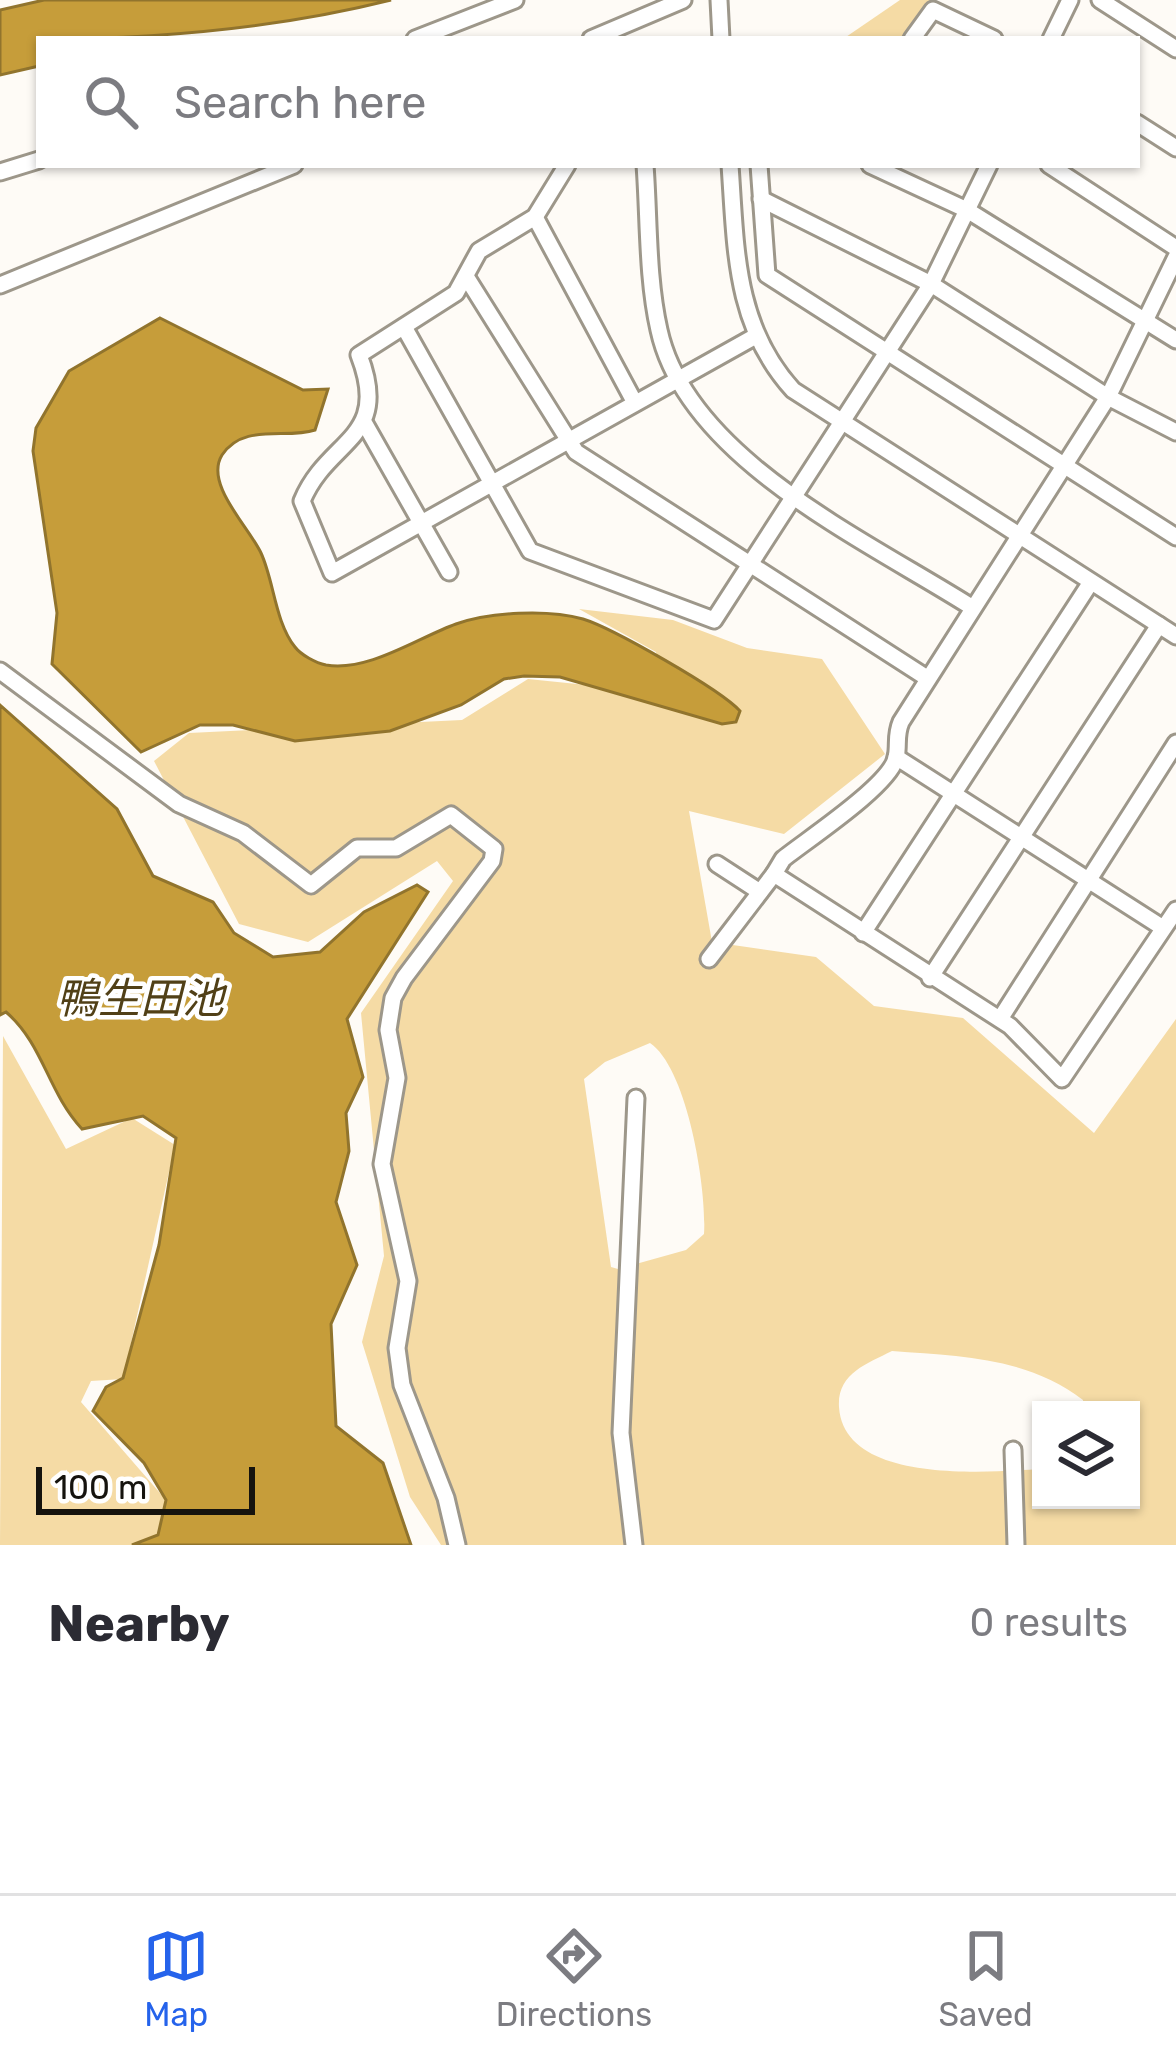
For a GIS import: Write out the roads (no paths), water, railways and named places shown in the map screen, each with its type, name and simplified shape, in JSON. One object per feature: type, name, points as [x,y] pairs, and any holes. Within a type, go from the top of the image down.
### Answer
[{"type":"street","points":[[423,36],[515,0]]},
{"type":"street","points":[[598,36],[683,0]]},
{"type":"street","points":[[719,0],[721,36]]},
{"type":"street","points":[[1052,36],[1070,0]]},
{"type":"street","points":[[1100,0],[1176,50]]},
{"type":"street","points":[[914,36],[934,10],[988,36]]},
{"type":"street","points":[[1140,125],[1176,148]]},
{"type":"street","points":[[0,172],[36,161]]},
{"type":"street","points":[[0,285],[288,168]]},
{"type":"street","points":[[449,572],[365,424],[368,379],[359,355],[456,293],[479,251],[535,217],[565,168]]},
{"type":"street","points":[[645,168],[658,328],[677,379],[719,438],[795,495],[973,608]]},
{"type":"street","points":[[730,168],[746,312],[754,337],[793,390],[1176,637]]},
{"type":"street","points":[[759,168],[767,275],[1176,537]]},
{"type":"street","points":[[876,168],[967,210],[1143,324],[1176,340]]},
{"type":"street","points":[[404,327],[538,556],[714,620],[931,284],[988,168]]},
{"type":"street","points":[[1054,168],[1176,248]]},
{"type":"street","points":[[760,199],[931,284],[1108,398],[1176,432]]},
{"type":"street","points":[[535,217],[635,403]]},
{"type":"street","points":[[709,959],[783,859],[885,777],[896,757],[894,740],[901,722],[1108,398],[1176,257]]},
{"type":"street","points":[[467,278],[568,443],[927,678]]},
{"type":"street","points":[[365,424],[302,501],[332,573],[754,337]]},
{"type":"street","points":[[863,933],[1091,582]]},
{"type":"street","points":[[930,977],[1159,625]]},
{"type":"street","points":[[0,671],[179,804],[243,833],[311,885],[357,848],[396,848],[451,815],[494,849],[492,861],[404,978],[393,998],[388,1030],[397,1078],[382,1164],[408,1281],[397,1348],[402,1385],[446,1498],[457,1545]]},
{"type":"street","points":[[1000,1019],[1176,743]]},
{"type":"street","points":[[896,757],[1160,926]]},
{"type":"street","points":[[717,864],[760,892]]},
{"type":"street","points":[[773,874],[1000,1019],[1062,1079],[1160,926],[1176,910]]},
{"type":"street","points":[[634,1545],[621,1433],[636,1098]]},
{"type":"street","points":[[1012,1450],[1016,1545]]},
{"type":"water","points":[[44,0],[391,0],[216,30],[36,36],[36,67],[0,75],[0,10]]},
{"type":"water","points":[[160,318],[303,390],[328,389],[315,430],[242,439],[222,455],[218,466],[223,492],[261,553],[288,637],[305,656],[326,665],[359,664],[469,620],[519,613],[569,616],[617,634],[689,675],[740,711],[736,722],[722,724],[560,677],[524,676],[504,679],[461,705],[390,731],[295,741],[233,725],[200,725],[141,752],[52,664],[57,613],[33,451],[36,428],[69,371]]},
{"type":"water","name":"鴨生田池","points":[[0,705],[117,809],[153,876],[213,902],[234,933],[273,957],[320,952],[364,912],[417,885],[428,892],[347,1019],[363,1077],[346,1113],[349,1151],[336,1202],[357,1265],[331,1324],[336,1426],[383,1463],[411,1545],[132,1545],[158,1535],[166,1500],[144,1463],[93,1411],[106,1387],[123,1378],[159,1245],[176,1138],[143,1116],[82,1129],[19,1025],[6,1012],[0,1015]]}]
